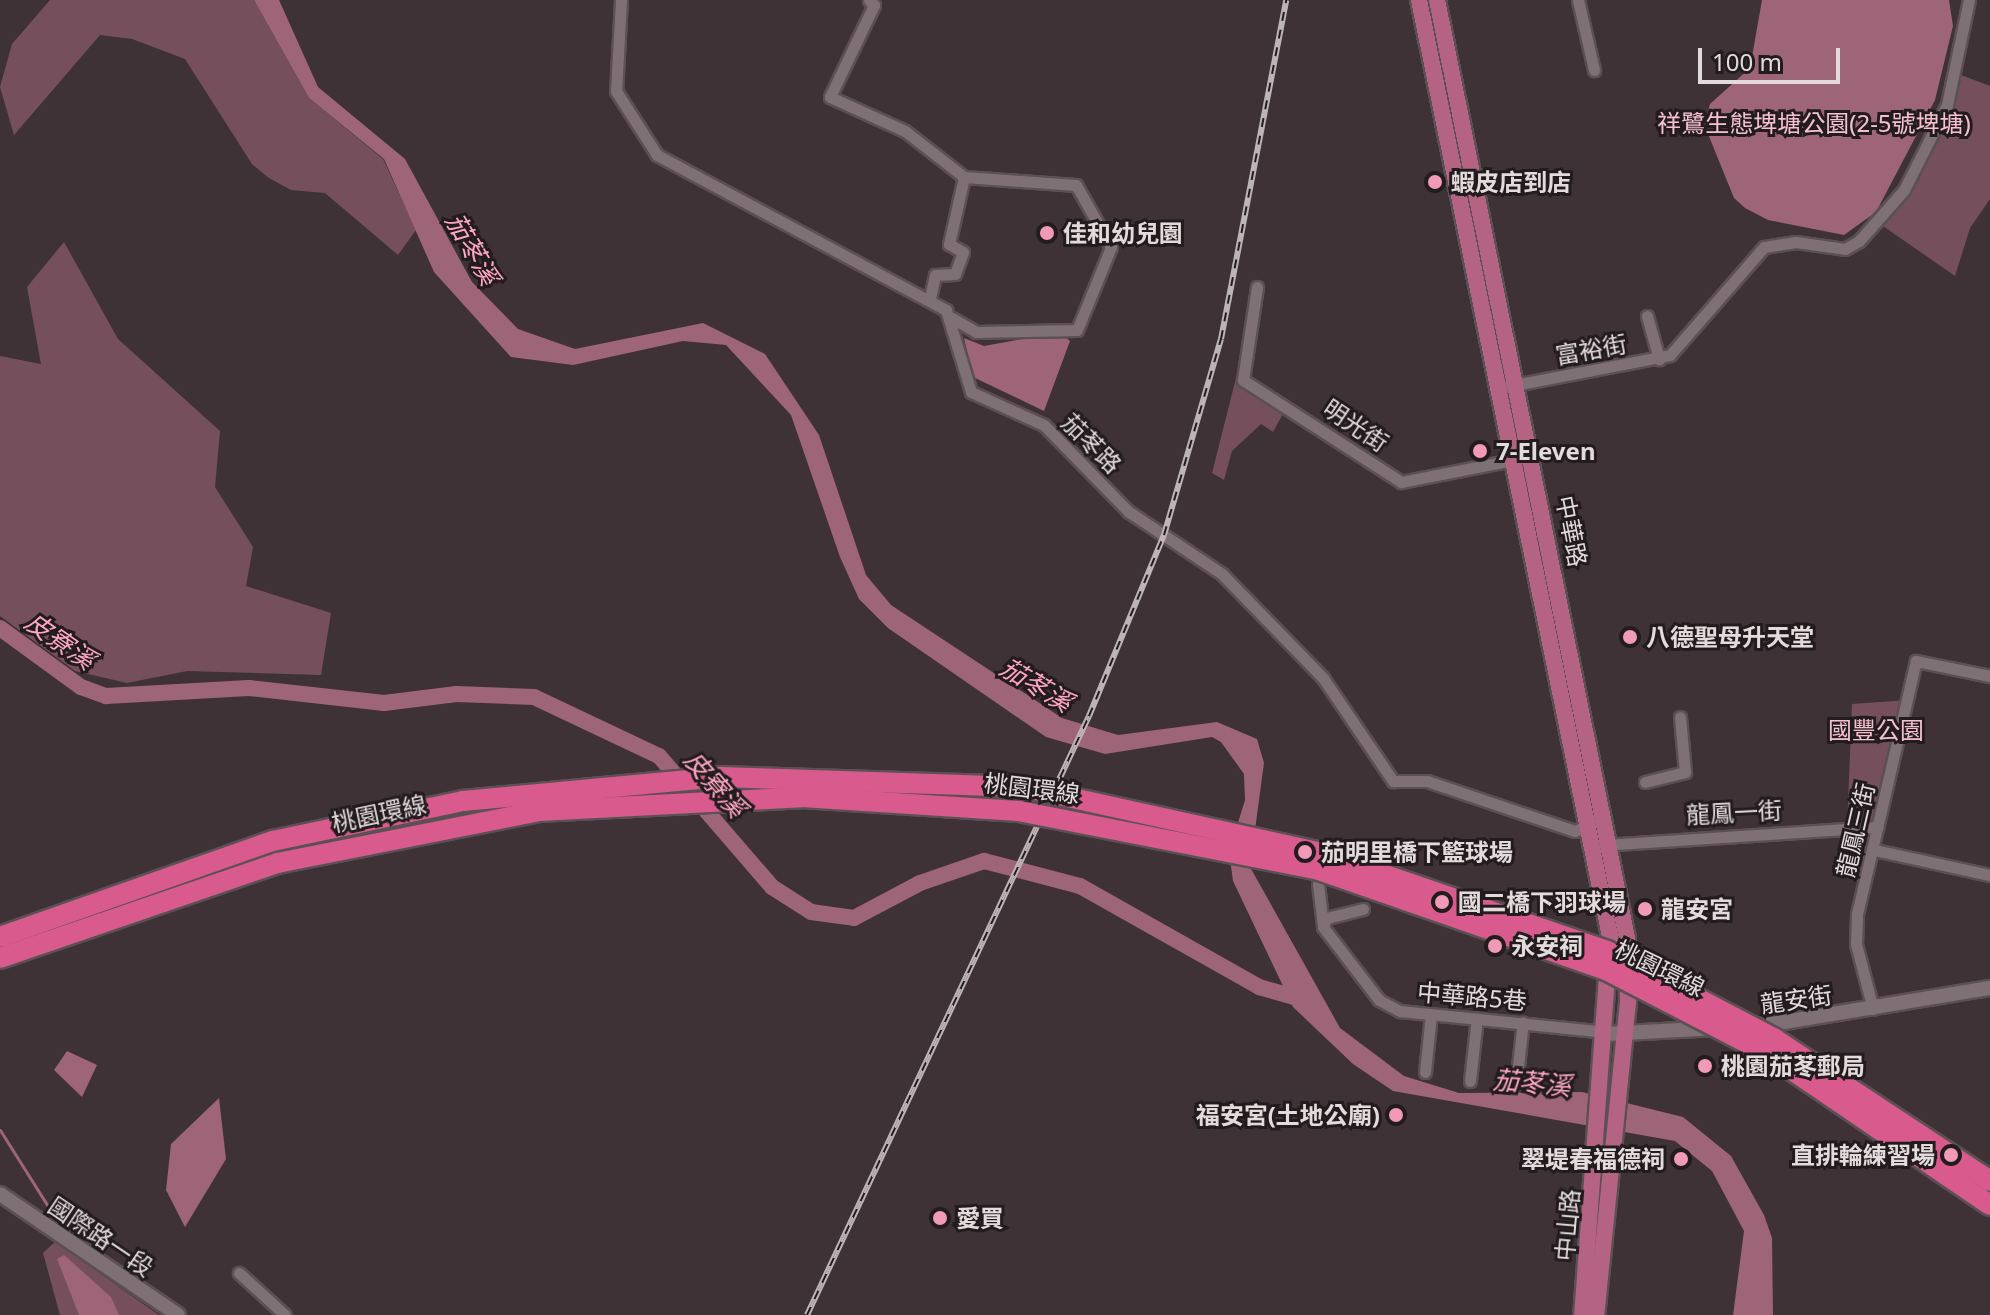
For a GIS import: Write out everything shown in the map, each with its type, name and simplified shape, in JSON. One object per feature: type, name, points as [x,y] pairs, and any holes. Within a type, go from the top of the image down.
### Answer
[{"type":"highway","name":"桃園環線","points":[[0,937],[273,841],[463,801],[721,777],[1022,787],[1318,852],[1607,951],[1775,1039],[1990,1181]]},
{"type":"highway","name":"桃園環線","points":[[0,958],[277,863],[508,816],[802,797],[1019,811],[1316,869],[1606,970],[1807,1078],[1990,1205]]},
{"type":"main road","name":"中華路","points":[[1419,0],[1514,459],[1597,822],[1610,844],[1630,972],[1625,1035],[1612,1074]]},
{"type":"main road","name":"中華路","points":[[1437,0],[1518,384],[1537,455],[1597,822],[1593,846],[1610,936],[1606,1033],[1612,1074]]},
{"type":"main road","points":[[1606,1141],[1612,1074]]},
{"type":"main road","name":"中山路","points":[[1582,1315],[1606,1141]]},
{"type":"main road","name":"中山路","points":[[1596,1315],[1606,1141]]},
{"type":"street","points":[[621,0],[616,91],[657,155],[930,299],[952,318],[976,332],[1077,330],[1111,247],[1092,202],[1076,185],[964,177],[905,131],[830,97],[874,5],[869,0]]},
{"type":"street","points":[[1578,0],[1594,70]]},
{"type":"street","name":"富裕街","points":[[1499,388],[1659,359],[1683,340],[1764,247],[1796,242],[1845,249],[1886,215],[1947,105],[1969,0]]},
{"type":"street","points":[[930,299],[935,275],[955,274],[963,252],[949,244],[964,177]]},
{"type":"street","name":"明光街","points":[[1257,287],[1243,380],[1401,482],[1537,455]]},
{"type":"street","points":[[1647,316],[1659,359]]},
{"type":"street","name":"茄苳路","points":[[952,318],[962,380],[971,392],[1044,425],[1129,512],[1222,574],[1323,678],[1393,781],[1427,781],[1575,831],[1597,822]]},
{"type":"street","name":"龍鳳三街","points":[[1873,1009],[1856,944],[1877,827],[1916,661],[1990,676]]},
{"type":"street","points":[[1645,782],[1685,772],[1680,717]]},
{"type":"street","name":"龍鳳一街","points":[[1593,846],[1877,827]]},
{"type":"street","points":[[1875,850],[1990,875]]},
{"type":"street","points":[[1318,884],[1323,927]]},
{"type":"street","points":[[1323,927],[1326,918],[1363,909]]},
{"type":"street","name":"中華路5巷","points":[[1323,927],[1379,1000],[1431,1014],[1606,1033]]},
{"type":"street","name":"龍安街","points":[[1606,1033],[1625,1035],[1770,1027],[1990,988]]},
{"type":"street","points":[[1425,1072],[1431,1014]]},
{"type":"street","points":[[1470,1081],[1477,1018]]},
{"type":"street","points":[[1516,1084],[1523,1022]]},
{"type":"street","name":"國際路一段","points":[[0,1194],[178,1315]]},
{"type":"street","points":[[239,1273],[285,1315]]},
{"type":"green space","points":[[50,0],[254,0],[309,98],[383,159],[416,230],[398,255],[325,193],[291,190],[269,178],[252,164],[185,59],[132,39],[100,35],[14,135],[0,87],[12,44]]},
{"type":"green space","points":[[1961,75],[1990,86],[1990,199],[1970,228],[1955,276],[1883,226],[1941,133]]},
{"type":"green space","points":[[64,242],[118,339],[220,431],[215,487],[253,547],[246,586],[331,613],[321,675],[187,671],[127,683],[75,671],[0,616],[0,356],[41,364],[27,287]]},
{"type":"green space","points":[[1236,378],[1285,410],[1273,432],[1261,424],[1232,451],[1224,480],[1212,473]]},
{"type":"green space","name":"國豐公園","points":[[1909,700],[1877,827],[1847,829],[1852,704]]},
{"type":"green space","points":[[55,1242],[159,1315],[60,1315],[43,1253]]},
{"type":"shaded area","points":[[254,0],[279,0],[318,87],[405,159],[472,282],[518,329],[575,349],[703,323],[765,354],[819,435],[866,575],[891,605],[1062,718],[1118,735],[1217,722],[1257,739],[1264,763],[1250,867],[1340,1028],[1404,1076],[1459,1093],[1582,1092],[1683,1117],[1731,1156],[1764,1215],[1772,1238],[1773,1315],[1733,1315],[1744,1231],[1712,1171],[1675,1141],[1393,1091],[1353,1064],[1293,1007],[1233,881],[1229,852],[1245,800],[1244,774],[1221,742],[1212,737],[1105,754],[1046,737],[888,628],[859,599],[840,557],[791,415],[726,345],[683,341],[573,365],[511,357],[434,272],[384,159],[309,98]]},
{"type":"shaded area","name":"祥鷺生態埤塘公園(2-5號埤塘)","points":[[1762,0],[1949,0],[1953,26],[1935,100],[1876,212],[1844,235],[1768,220],[1745,208],[1734,198],[1704,124],[1710,104],[1750,68]]},
{"type":"shaded area","points":[[1059,332],[1070,341],[1044,411],[973,377],[964,338],[984,346]]},
{"type":"shaded area","points":[[67,1051],[97,1065],[82,1097],[54,1070]]},
{"type":"shaded area","points":[[219,1098],[226,1159],[185,1227],[166,1190],[171,1144]]},
{"type":"shaded area","points":[[64,1255],[111,1297],[119,1315],[79,1315],[57,1259]]},
{"type":"waterway","name":"皮寮溪","points":[[0,628],[81,687],[106,696],[249,688],[384,703],[456,694],[534,697],[659,756],[772,887],[811,912],[854,918],[920,883],[984,861],[1080,886],[1259,987],[1308,1001]]},
{"type":"waterway","points":[[0,1130],[56,1219]]},
{"type":"railway","points":[[807,1315],[1089,716],[1164,535],[1221,339],[1286,0]]},
{"type":"place","name":"蝦皮店到店","points":[[1435,182]]},
{"type":"place","name":"佳和幼兒園","points":[[1047,233]]},
{"type":"place","name":"7-Eleven","points":[[1480,451]]},
{"type":"place","name":"八德聖母升天堂","points":[[1630,637]]},
{"type":"place","name":"茄明里橋下籃球場","points":[[1305,852]]},
{"type":"place","name":"國二橋下羽球場","points":[[1442,902]]},
{"type":"place","name":"龍安宮","points":[[1645,909]]},
{"type":"place","name":"永安祠","points":[[1495,946]]},
{"type":"place","name":"桃園茄苳郵局","points":[[1705,1066]]},
{"type":"place","name":"福安宮(土地公廟)","points":[[1396,1115]]},
{"type":"place","name":"直排輪練習場","points":[[1951,1155]]},
{"type":"place","name":"翠堤春福德祠","points":[[1681,1159]]},
{"type":"place","name":"愛買","points":[[940,1218]]},
{"type":"water label","name":"茄苳溪","points":[[472,249]]},
{"type":"water label","name":"茄苳溪","points":[[1036,685]]},
{"type":"water label","name":"茄苳溪","points":[[1532,1083]]}]
